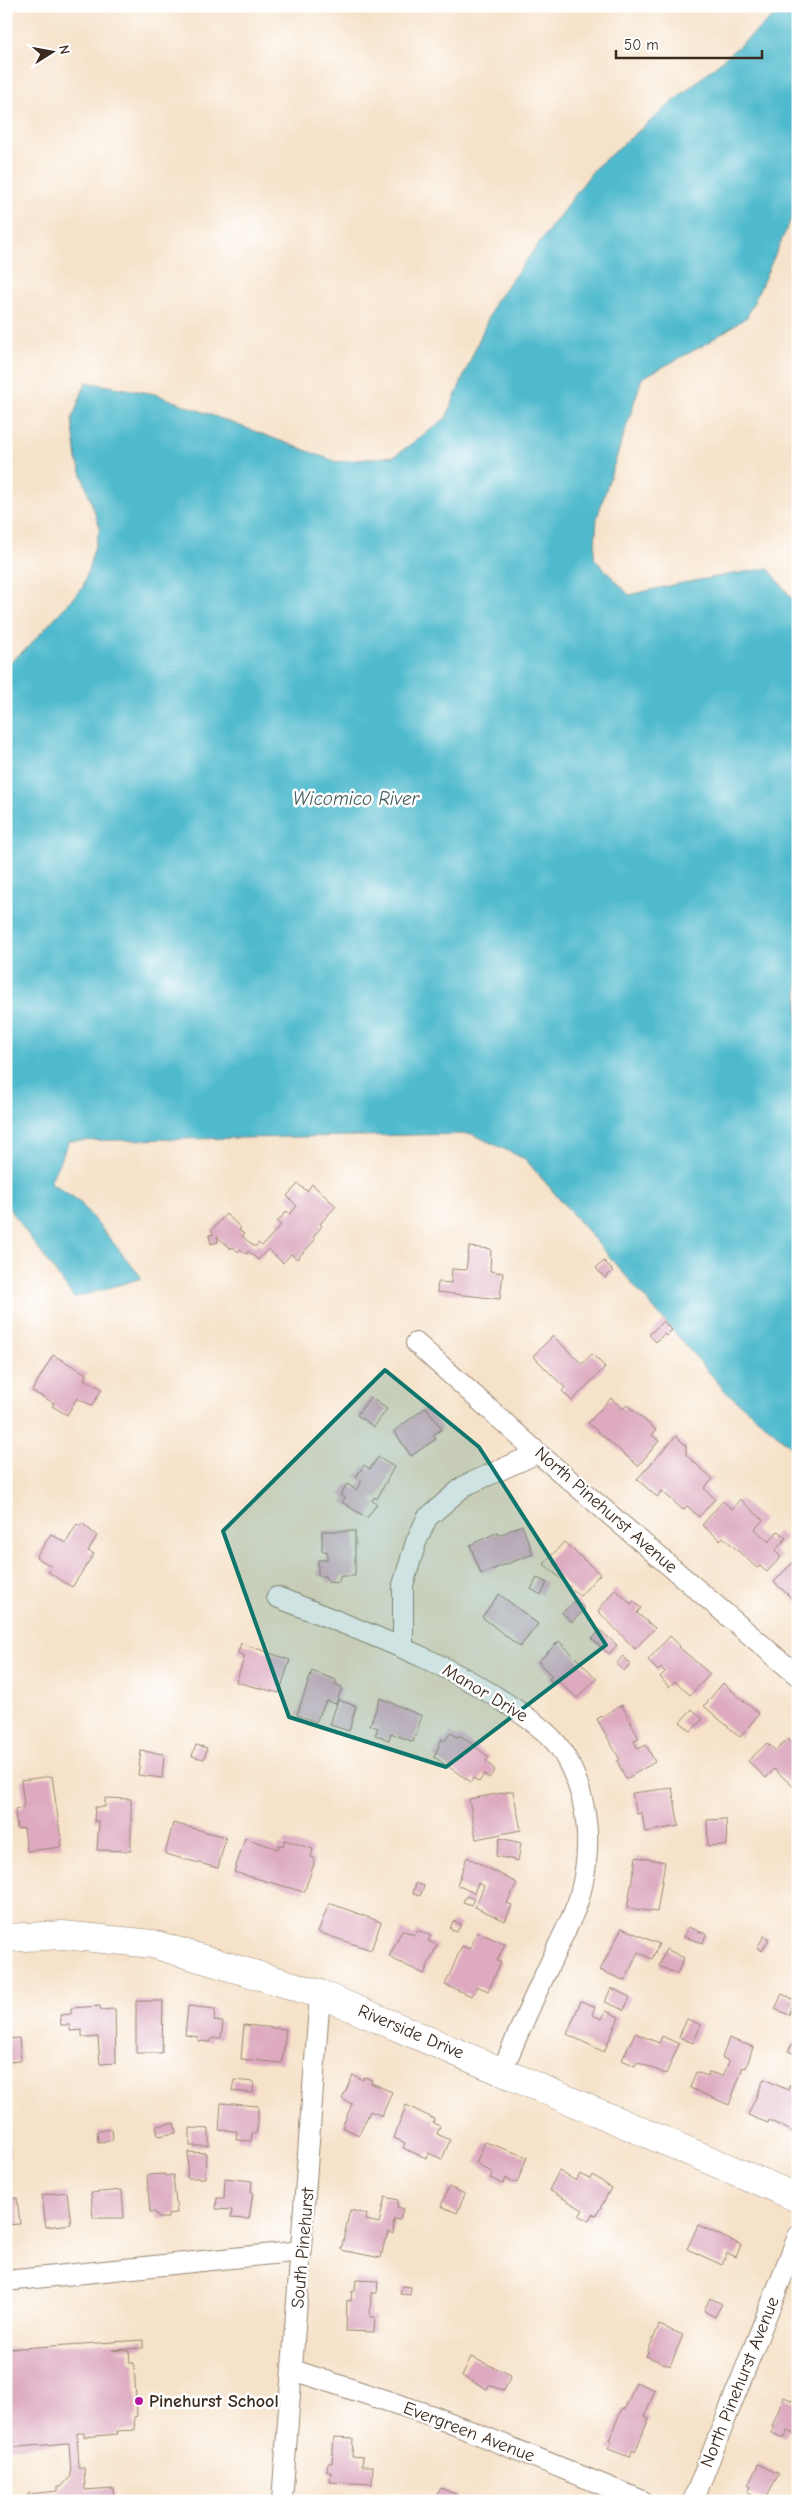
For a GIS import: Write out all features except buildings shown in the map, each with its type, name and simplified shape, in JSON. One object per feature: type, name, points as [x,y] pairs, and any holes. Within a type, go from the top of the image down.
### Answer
[{"type":"street","name":"North Pinehurst Avenue","points":[[416,1343],[538,1452],[798,1676]]},
{"type":"street","points":[[403,1648],[403,1585],[416,1542],[428,1518],[464,1486],[538,1452]]},
{"type":"street","name":"Manor Drive","points":[[277,1597],[403,1648],[504,1702],[538,1726],[562,1752],[577,1783],[587,1817],[588,1852],[579,1900],[502,2071]]},
{"type":"street","name":"Riverside Drive","points":[[6,1938],[63,1935],[153,1944],[320,1994],[798,2198]]},
{"type":"street","name":"South Pinehurst","points":[[282,2501],[320,1994]]},
{"type":"street","name":"North Pinehurst Avenue","points":[[693,2501],[798,2236]]},
{"type":"street","points":[[6,2281],[302,2251]]},
{"type":"street","name":"Evergreen Avenue","points":[[293,2370],[433,2416],[644,2501]]},
{"type":"highlighted area","points":[[385,1370],[479,1447],[606,1645],[446,1767],[289,1717],[223,1531]]},
{"type":"water","name":"Wicomico River","points":[[786,6],[798,6],[798,204],[747,317],[704,345],[642,378],[597,518],[594,558],[629,595],[677,584],[768,568],[798,606],[798,1452],[725,1391],[525,1159],[472,1134],[69,1141],[50,1182],[79,1201],[142,1278],[74,1298],[8,1207],[6,1208],[6,666],[30,645],[83,587],[100,528],[77,460],[72,419],[86,382],[155,394],[337,462],[395,456],[446,418],[495,302],[595,168]]},
{"type":"place","name":"Pinehurst School","points":[[139,2401]]}]
